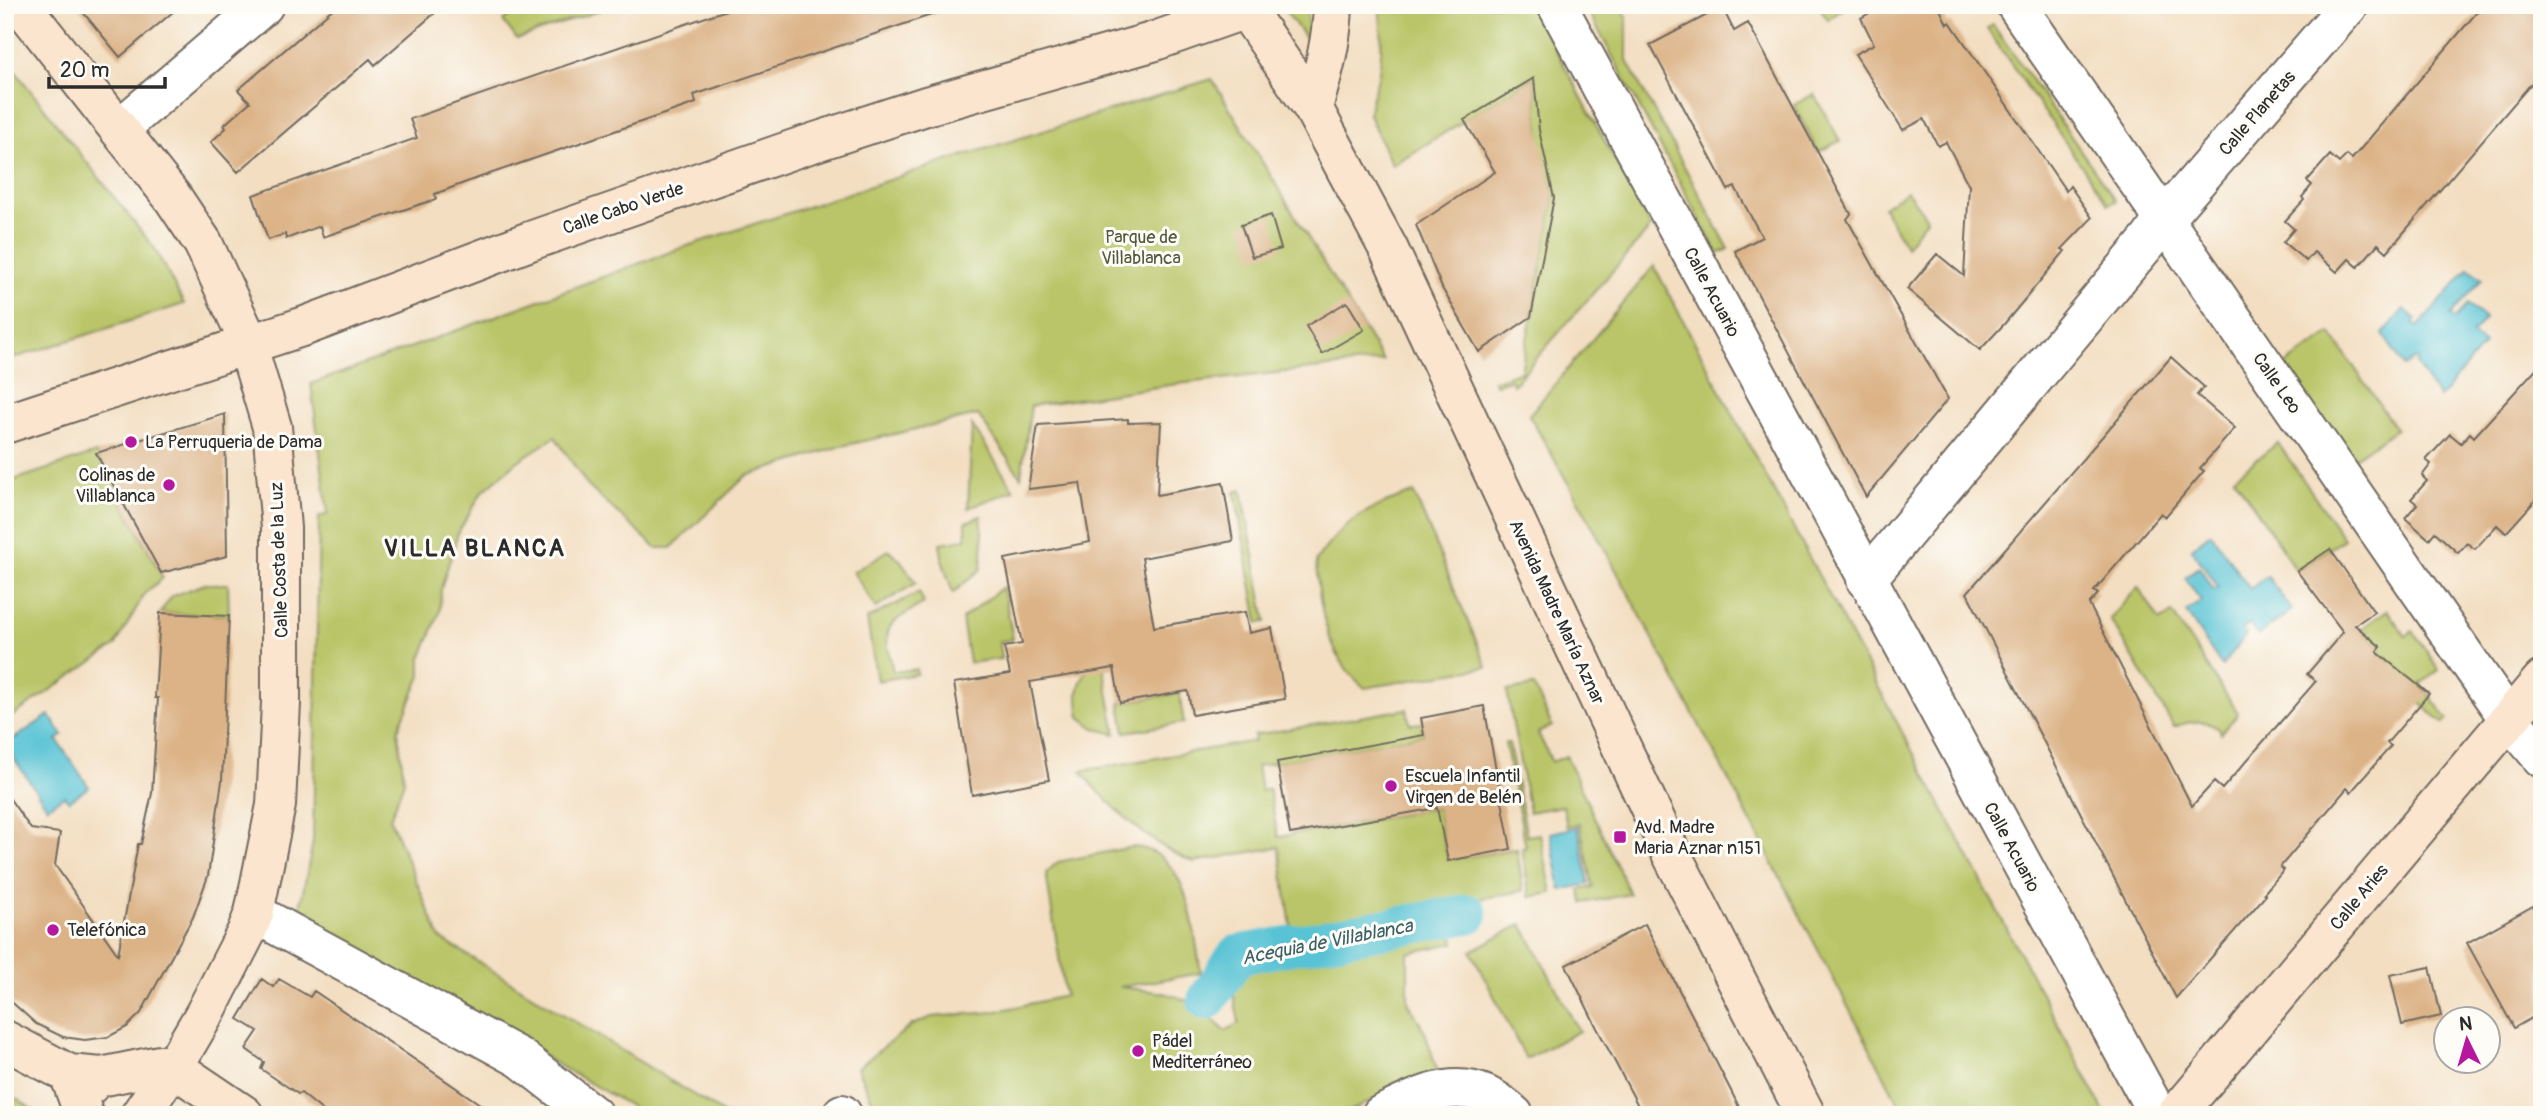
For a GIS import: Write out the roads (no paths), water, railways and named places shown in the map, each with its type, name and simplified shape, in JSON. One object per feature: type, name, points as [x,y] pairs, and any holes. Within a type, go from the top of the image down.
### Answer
[{"type":"street","name":"Calle Costa de la Luz","points":[[21,5],[173,198],[203,243],[249,345],[272,427],[281,528],[281,703],[276,805],[254,913],[239,950],[173,1066],[141,1113]]},
{"type":"street","points":[[119,129],[264,5]]},
{"type":"street","points":[[1312,107],[1326,64],[1332,33],[1333,5]]},
{"type":"street","name":"Calle Acuario","points":[[1557,5],[2158,1115]]},
{"type":"street","name":"Calle Leo","points":[[2016,5],[2509,719],[2542,758]]},
{"type":"street","name":"Calle Planetas","points":[[2163,220],[2349,5]]},
{"type":"street","name":"Avenida Madre María Aznar","points":[[1245,7],[1312,107],[1390,250],[1433,348],[1671,853],[1806,1115]]},
{"type":"street","name":"Calle Cabo Verde","points":[[5,424],[249,345],[553,232],[727,172],[926,106],[1152,42],[1245,7]]},
{"type":"street","points":[[1866,580],[2163,220]]},
{"type":"street","name":"Calle Aries","points":[[2176,1115],[2542,680]]},
{"type":"street","points":[[254,913],[520,1058],[593,1115]]},
{"type":"street","points":[[5,1040],[141,1113]]},
{"type":"street","points":[[69,1074],[101,1077],[159,1065],[173,1066],[244,1115]]},
{"type":"street","points":[[69,1074],[84,1115]]},
{"type":"street","points":[[1381,1115],[1430,1091],[1463,1089],[1488,1096],[1514,1115]]},
{"type":"water","points":[[2469,268],[2482,279],[2450,316],[2455,319],[2468,304],[2485,319],[2472,334],[2484,345],[2439,398],[2416,364],[2418,359],[2415,358],[2404,367],[2383,334],[2404,309],[2416,319],[2413,323],[2418,327]]},
{"type":"water","points":[[2211,533],[2250,589],[2267,576],[2292,610],[2258,635],[2250,623],[2242,629],[2246,635],[2222,666],[2186,612],[2201,601],[2185,578],[2199,567],[2214,590],[2218,587],[2191,548]]},
{"type":"water","points":[[49,715],[63,735],[57,740],[89,787],[69,801],[64,796],[47,807],[5,745]]},
{"type":"water","points":[[1578,827],[1589,884],[1561,890],[1550,833]]},
{"type":"waterway","name":"Acequia de Villablanca","points":[[1207,1000],[1237,955],[1468,914]]},
{"type":"place","name":"La Perruqueria de Dama","points":[[131,442]]},
{"type":"place","name":"Colinas de Villablanca","points":[[169,485]]},
{"type":"place","name":"Escuela Infantil Virgen de Belén","points":[[1391,786]]},
{"type":"place","name":"Avd. Madre Maria Aznar n151","points":[[1620,837]]},
{"type":"place","name":"Telefónica","points":[[53,930]]},
{"type":"place","name":"Pádel Mediterráneo","points":[[1138,1051]]},
{"type":"district","name":"VILLA BLANCA","points":[[475,548]]},
{"type":"park label","name":"Parque de Villablanca","points":[[1141,247]]}]
